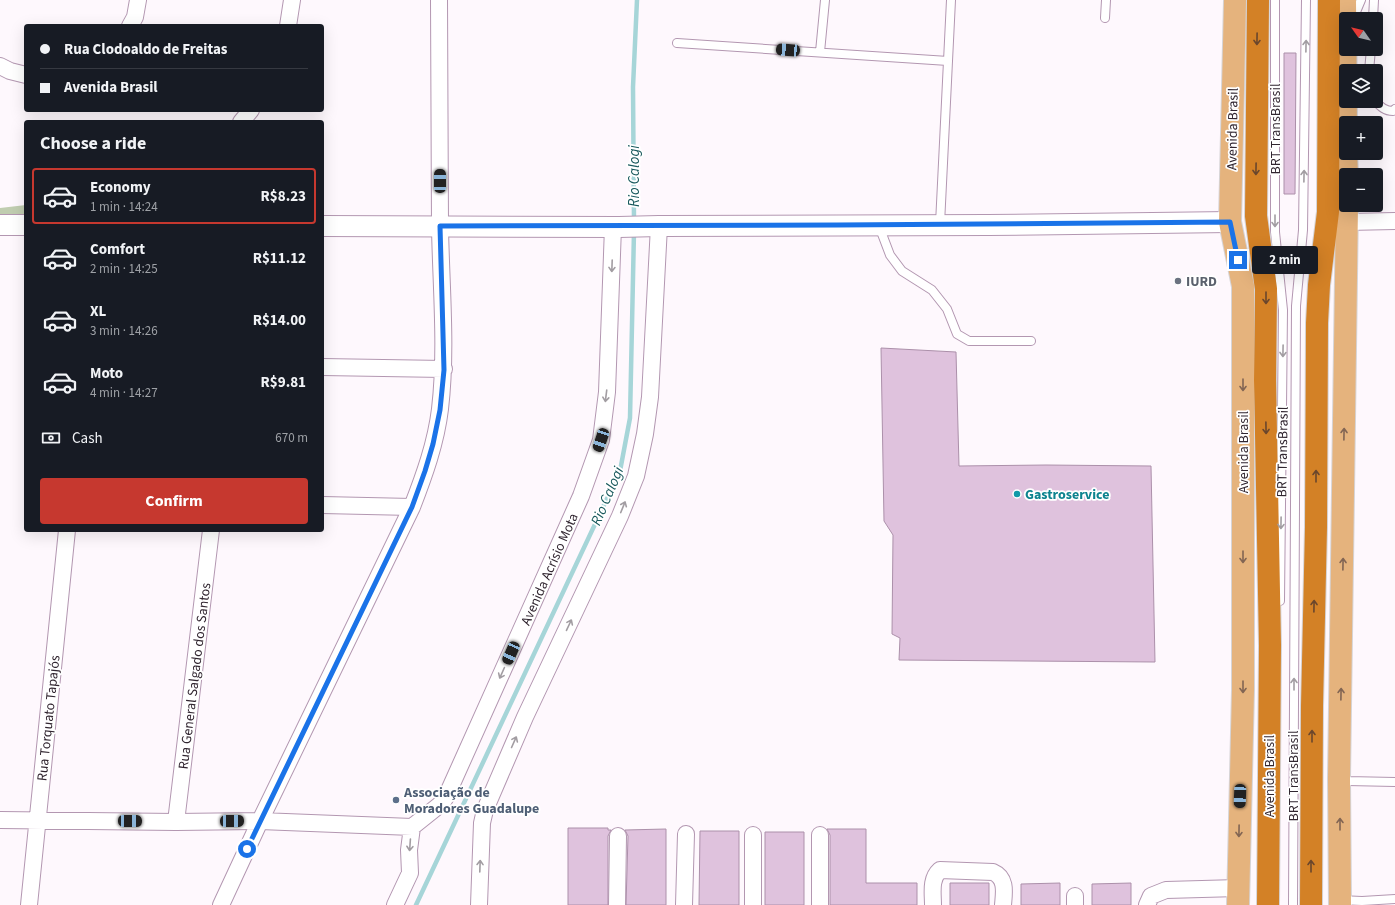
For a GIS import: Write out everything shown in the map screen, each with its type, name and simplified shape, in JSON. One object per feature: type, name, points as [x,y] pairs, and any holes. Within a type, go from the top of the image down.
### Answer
[{"type":"highway","name":"Avenida Brasil","points":[[1258,0],[1256,216],[1266,289],[1265,380],[1270,644],[1268,905]]},
{"type":"highway","points":[[1311,905],[1317,322],[1319,285],[1328,212],[1329,0]]},
{"type":"main road","name":"Avenida Brasil","points":[[1235,0],[1230,222],[1243,286],[1243,690],[1238,896]]},
{"type":"main road","points":[[1345,0],[1346,12]]},
{"type":"main road","points":[[1346,116],[1347,56]]},
{"type":"main road","points":[[1340,902],[1340,779],[1347,213]]},
{"type":"street","points":[[131,24],[135,17],[138,0]]},
{"type":"street","points":[[288,24],[292,0]]},
{"type":"street","points":[[221,905],[412,507],[433,444],[440,410],[444,370],[440,226],[439,0]]},
{"type":"street","points":[[0,66],[10,71],[24,74]]},
{"type":"street","points":[[243,120],[249,112]]},
{"type":"street","points":[[1347,213],[1395,221]]},
{"type":"street","points":[[324,226],[616,227],[1230,222]]},
{"type":"street","points":[[2,224],[24,225]]},
{"type":"street","points":[[479,905],[482,824],[484,810],[525,717],[620,516],[636,476],[645,434],[650,396],[655,226]]},
{"type":"street","name":"Avenida Acrísio Mota","points":[[412,827],[442,803],[447,795],[582,496],[601,440],[607,392],[616,227]]},
{"type":"street","points":[[324,367],[444,370]]},
{"type":"street","points":[[324,505],[412,507]]},
{"type":"street","name":"Rua Torquato Tapajós","points":[[28,905],[67,532]]},
{"type":"street","name":"Rua General Salgado dos Santos","points":[[176,822],[211,532]]},
{"type":"street","points":[[0,820],[176,822],[260,821],[412,827],[409,850],[410,873],[395,905]]},
{"type":"street","points":[[684,905],[686,834]]},
{"type":"street","points":[[753,835],[753,905]]},
{"type":"street","points":[[820,835],[820,905]]},
{"type":"street","points":[[617,905],[618,836]]},
{"type":"street","points":[[933,905],[933,880],[940,870],[993,872],[998,874],[1004,885],[1003,905]]},
{"type":"street","points":[[1147,905],[1151,896],[1166,890],[1238,896]]},
{"type":"lane","points":[[820,52],[824,0]]},
{"type":"lane","points":[[940,224],[951,0]]},
{"type":"lane","points":[[1106,0],[1106,18]]},
{"type":"lane","name":"BRT TransBrasil","points":[[1275,0],[1275,232],[1283,310],[1280,611]]},
{"type":"lane","name":"BRT TransBrasil","points":[[1293,905],[1296,306],[1303,230],[1306,0]]},
{"type":"lane","points":[[1355,12],[1361,0]]},
{"type":"lane","points":[[1373,12],[1374,0]]},
{"type":"lane","points":[[677,43],[948,61]]},
{"type":"lane","points":[[1383,108],[1388,111],[1393,111],[1395,109]]},
{"type":"lane","points":[[878,224],[890,254],[902,271],[932,290],[947,309],[957,334],[969,341],[1031,341]]},
{"type":"lane","points":[[1340,779],[1347,781],[1395,782]]},
{"type":"lane","name":"BRT TransBrasil","points":[[1276,905],[1277,826]]},
{"type":"lane","points":[[1340,902],[1395,899]]},
{"type":"green space","points":[[24,205],[24,224],[0,224],[0,208]]},
{"type":"building","points":[[1284,53],[1296,53],[1295,194],[1284,194]]},
{"type":"building","name":"Gastroservice","points":[[881,348],[956,352],[959,466],[1151,466],[1155,662],[899,660],[900,638],[892,634],[893,535],[884,521]]},
{"type":"building","points":[[568,828],[608,828],[608,830],[611,830],[608,836],[608,905],[568,905]]},
{"type":"building","points":[[666,829],[666,905],[626,905],[628,836],[625,830]]},
{"type":"building","points":[[827,829],[866,829],[866,883],[917,883],[917,905],[830,905],[830,835]]},
{"type":"building","points":[[700,831],[739,831],[739,905],[699,905]]},
{"type":"building","points":[[765,832],[804,832],[804,905],[765,905]]},
{"type":"building","points":[[950,883],[989,883],[989,905],[950,905]]},
{"type":"building","points":[[1060,883],[1060,905],[1021,905],[1021,884]]},
{"type":"building","points":[[1131,883],[1131,905],[1092,905],[1092,884]]},
{"type":"waterway","name":"Rio Calogi","points":[[634,222],[633,87],[637,0]]},
{"type":"waterway","name":"Rio Calogi","points":[[416,905],[620,471],[630,418],[634,231]]},
{"type":"place","name":"IURD","points":[[1178,281]]},
{"type":"place","name":"Gastroservice","points":[[1017,494]]},
{"type":"place","name":"Associação de Moradores Guadalupe","points":[[396,800]]},
{"type":"route","points":[[247,849],[412,507],[425,471],[433,444],[440,410],[444,370],[440,226],[619,227],[1230,222],[1238,260]]}]
